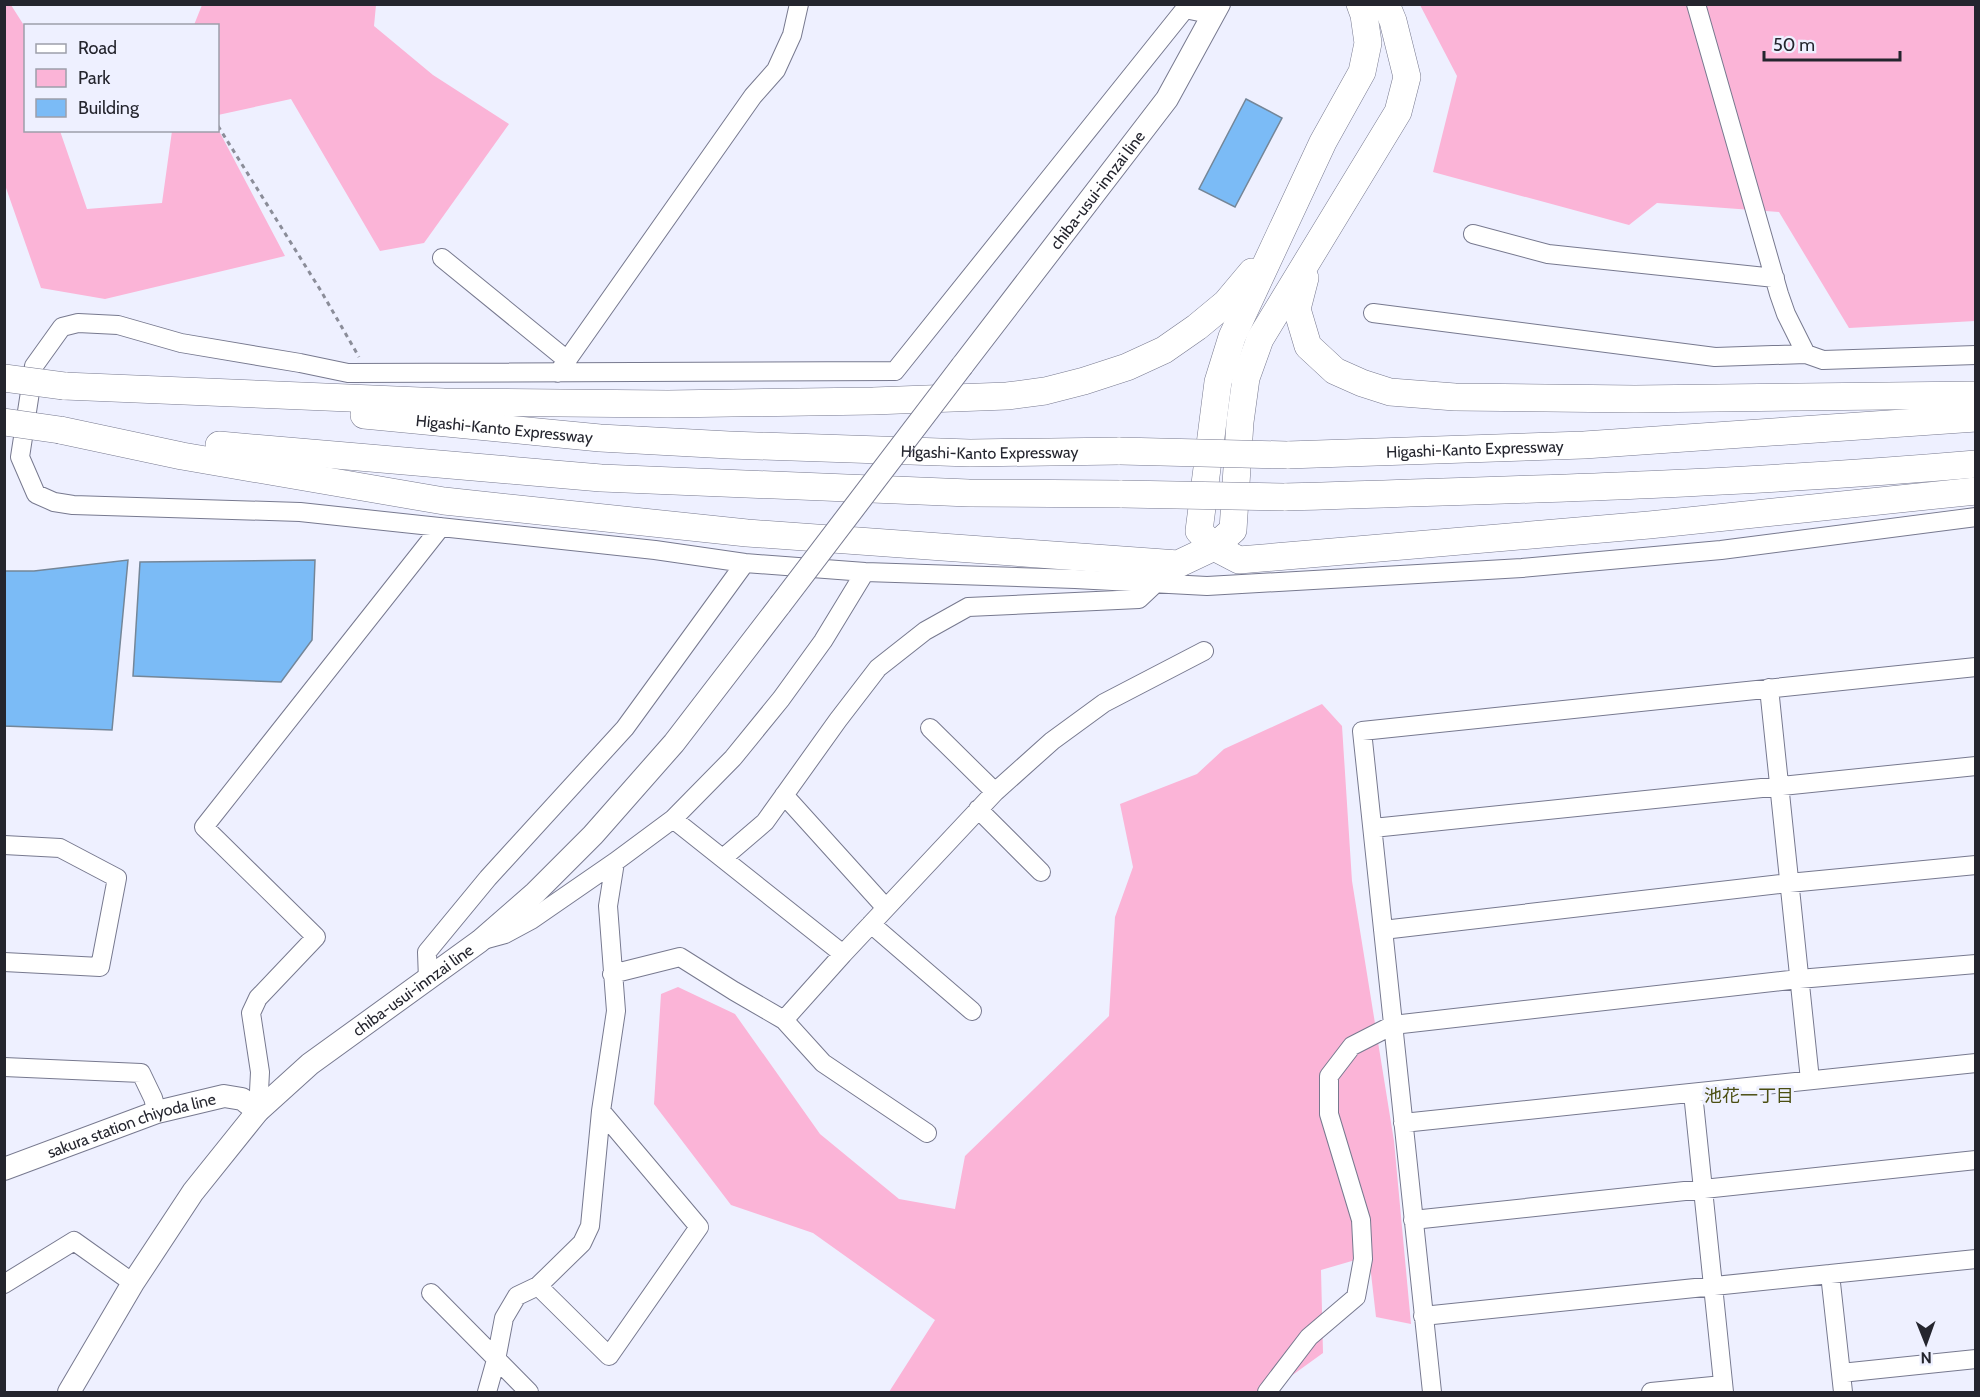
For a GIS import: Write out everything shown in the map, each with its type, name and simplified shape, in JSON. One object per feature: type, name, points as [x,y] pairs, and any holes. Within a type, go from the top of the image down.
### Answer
[{"type":"highway","points":[[1360,4],[1368,43],[1362,72],[1323,142],[1275,244],[1232,337],[1218,382],[1198,531],[1214,547],[1239,560],[1649,525],[1976,491]]},
{"type":"highway","points":[[60,430],[182,456],[444,501],[747,533],[1178,564],[1214,547],[1233,530],[1240,422],[1246,378],[1260,339],[1398,112],[1407,77],[1393,21],[1386,4]]},
{"type":"highway","points":[[64,386],[444,402],[669,404],[873,401],[1017,395],[1045,391],[1084,381],[1127,367],[1164,350],[1226,303],[1275,244]]},
{"type":"highway","points":[[1311,254],[1297,309],[1308,346],[1335,371],[1390,392],[1455,398],[1635,399],[1976,395]]},
{"type":"highway","name":"Higashi-Kanto Expressway","points":[[4,378],[64,386],[600,438],[970,453],[1120,451],[1287,455],[1584,445],[1976,418]]},
{"type":"highway","points":[[4,422],[60,430],[320,455],[601,478],[969,493],[1284,497],[1585,488],[1893,471],[1976,464]]},
{"type":"main road","name":"chiba-usui-innzai line","points":[[69,1392],[133,1283],[193,1192],[258,1111],[310,1064],[480,941],[535,893],[593,835],[674,743],[1167,99],[1217,10]]},
{"type":"main road","name":"sakura station chiyoda line","points":[[4,1169],[157,1112],[224,1096],[242,1099],[258,1111]]},
{"type":"street","points":[[562,366],[753,96],[776,70],[792,35],[799,4]]},
{"type":"street","points":[[1696,4],[1786,314],[1806,354]]},
{"type":"street","points":[[1217,10],[1185,9],[895,371],[562,366],[348,373],[181,343],[118,325],[78,323],[62,327],[34,366],[20,457],[36,494],[54,502],[73,505],[300,512],[655,550],[745,563],[865,572],[1207,586],[1522,568],[1721,550],[1976,517]]},
{"type":"street","points":[[1473,234],[1548,254],[1775,278]]},
{"type":"street","points":[[442,258],[562,366]]},
{"type":"street","points":[[1372,313],[1715,357],[1806,354],[1823,360],[1976,356]]},
{"type":"street","points":[[258,1111],[260,1072],[251,1013],[258,998],[316,937],[204,827],[441,527]]},
{"type":"street","points":[[428,980],[427,952],[488,878],[625,728],[745,563]]},
{"type":"street","points":[[480,941],[505,934],[531,920],[673,819],[733,758],[781,699],[823,640],[865,572]]},
{"type":"street","points":[[723,858],[765,822],[878,668],[926,631],[968,607],[1139,599],[1156,584]]},
{"type":"street","points":[[784,1020],[978,809],[1052,741],[1104,702],[1204,651]]},
{"type":"street","points":[[1432,1392],[1362,731],[1976,667]]},
{"type":"street","points":[[1769,688],[1810,1080]]},
{"type":"street","points":[[930,728],[995,792]]},
{"type":"street","points":[[1373,828],[1976,766]]},
{"type":"street","points":[[784,795],[886,908]]},
{"type":"street","points":[[978,809],[1041,872]]},
{"type":"street","points":[[673,819],[843,954]]},
{"type":"street","points":[[4,844],[60,848],[117,878],[100,967],[4,962]]},
{"type":"street","points":[[486,1392],[496,1360],[504,1317],[517,1296],[538,1287],[582,1243],[590,1226],[601,1112],[616,1011],[608,906],[615,862]]},
{"type":"street","points":[[1383,930],[1789,883],[1976,865]]},
{"type":"street","points":[[871,924],[972,1011]]},
{"type":"street","points":[[612,974],[680,957],[784,1020],[823,1063],[927,1133]]},
{"type":"street","points":[[1267,1392],[1309,1337],[1356,1297],[1361,1280],[1364,1259],[1361,1220],[1329,1114],[1329,1076],[1352,1046],[1393,1025],[1799,979],[1976,964]]},
{"type":"street","points":[[1403,1122],[1976,1063]]},
{"type":"street","points":[[4,1067],[141,1072],[157,1112]]},
{"type":"street","points":[[1651,1392],[1724,1388],[1693,1093]]},
{"type":"street","points":[[538,1287],[609,1356],[699,1227],[601,1112]]},
{"type":"street","points":[[1413,1220],[1976,1160]]},
{"type":"street","points":[[4,1284],[74,1241],[133,1283]]},
{"type":"street","points":[[1424,1316],[1976,1259]]},
{"type":"street","points":[[1830,1274],[1843,1392]]},
{"type":"street","points":[[430,1293],[529,1392]]},
{"type":"street","points":[[1841,1373],[1976,1359]]},
{"type":"path","points":[[219,128],[321,291],[369,374]]},
{"type":"green space","points":[[4,5],[11,5],[24,25],[24,132],[60,132],[87,209],[162,203],[172,132],[219,131],[285,256],[105,299],[41,288],[5,185]]},
{"type":"green space","points":[[202,5],[376,5],[374,26],[433,75],[509,124],[424,243],[380,251],[291,99],[219,115],[219,24],[194,24]]},
{"type":"green space","points":[[1420,5],[1975,5],[1975,321],[1849,328],[1779,212],[1657,203],[1629,225],[1433,172],[1457,76]]},
{"type":"green space","points":[[1322,704],[1342,726],[1352,881],[1394,1141],[1411,1324],[1376,1317],[1369,1256],[1321,1270],[1323,1353],[1269,1392],[889,1392],[935,1320],[813,1233],[731,1205],[654,1104],[661,994],[678,987],[735,1014],[820,1134],[899,1199],[955,1209],[965,1156],[1109,1016],[1115,917],[1133,867],[1120,804],[1197,774],[1224,749]]},
{"type":"building","points":[[1246,99],[1282,118],[1235,207],[1199,189]]},
{"type":"building","points":[[128,560],[112,730],[4,726],[4,571],[34,571]]},
{"type":"building","points":[[315,560],[312,640],[281,682],[133,676],[140,562]]},
{"type":"district","name":"池花一丁目","points":[[1749,1096]]}]
